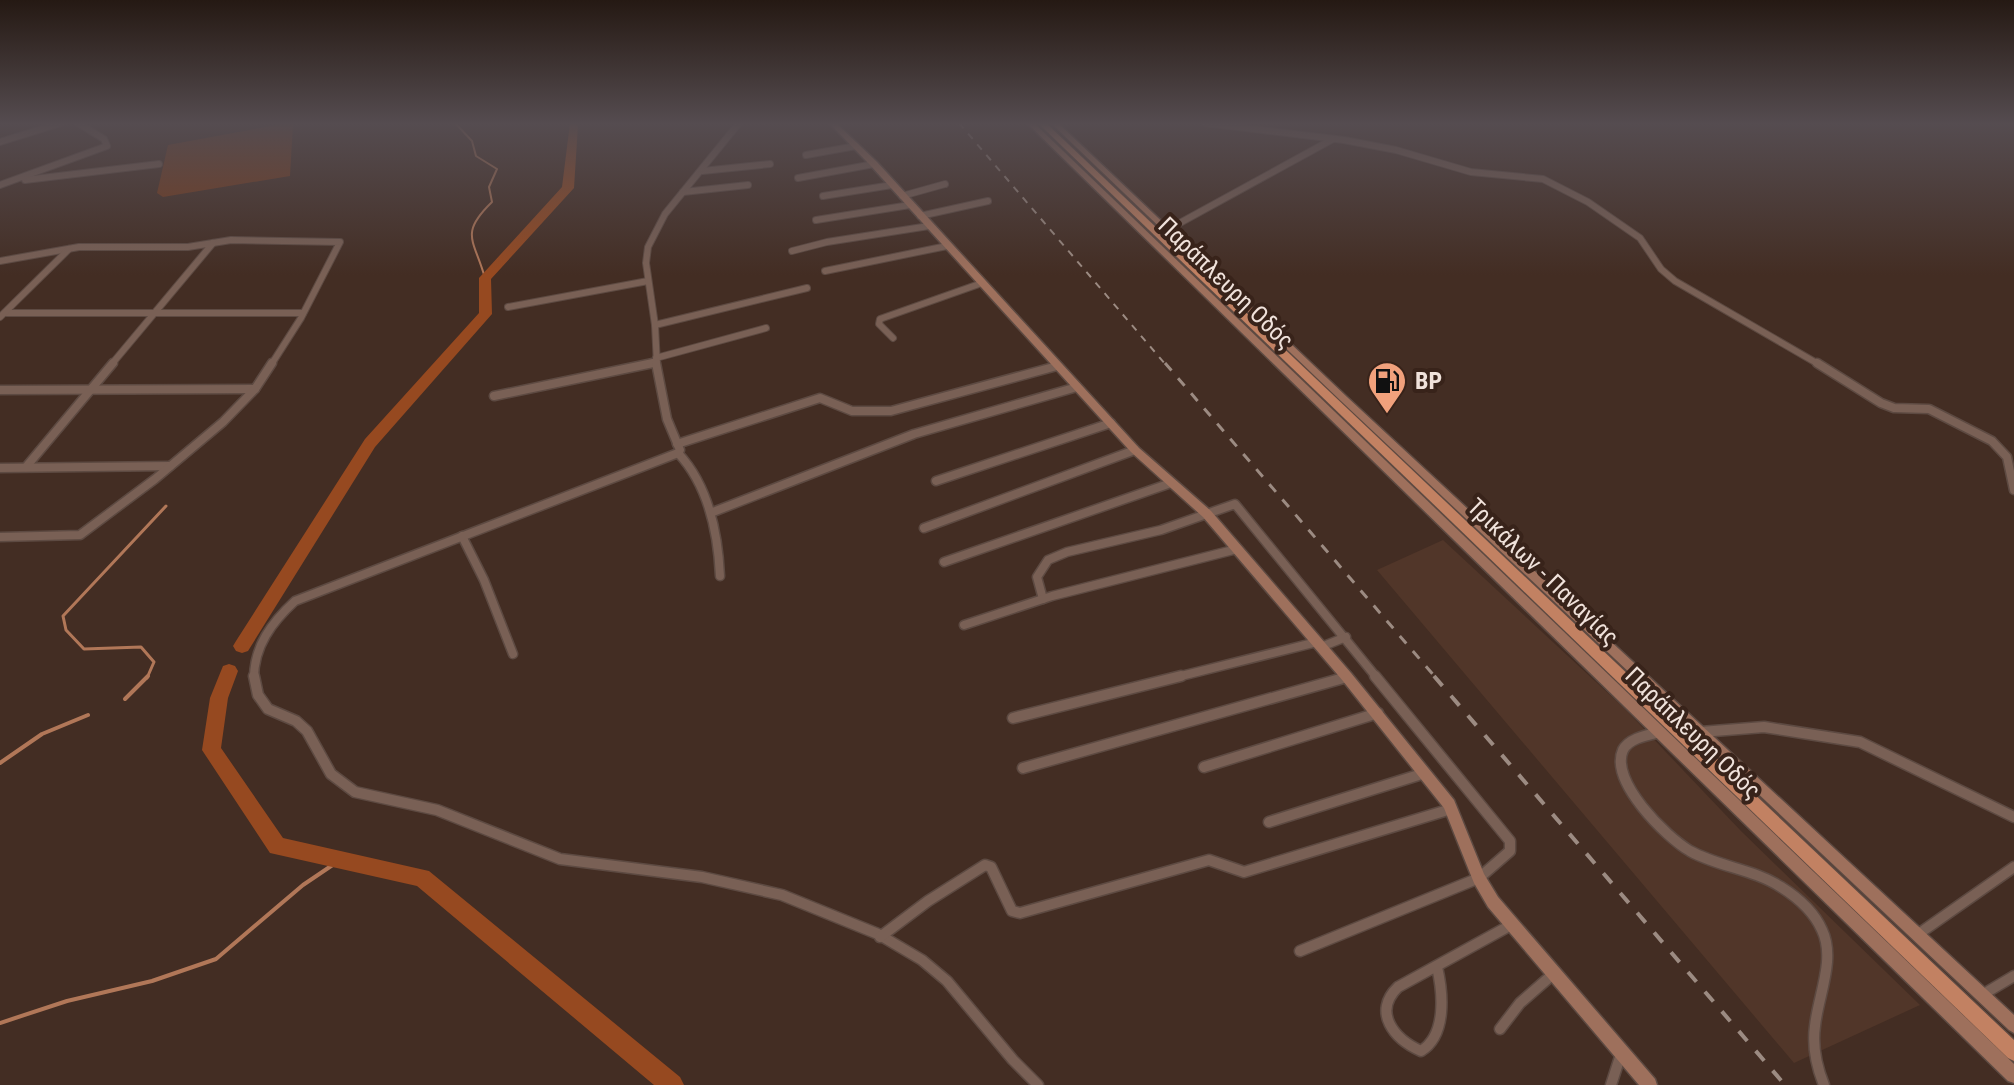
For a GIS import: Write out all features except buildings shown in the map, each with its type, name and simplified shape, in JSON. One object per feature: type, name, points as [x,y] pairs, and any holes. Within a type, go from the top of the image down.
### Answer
[{"type":"main road","name":"Τρικάλων - Παναγίας","points":[[1090,174],[1114,199],[1162,232],[1328,398],[1387,447],[2014,1052]]},
{"type":"main road","points":[[1142,232],[1162,232]]},
{"type":"main road","points":[[1328,398],[1344,399]]},
{"type":"street","points":[[0,185],[31,174]]},
{"type":"street","points":[[11,181],[75,174]]},
{"type":"street","points":[[699,174],[682,192],[651,236],[646,254],[664,410],[677,449],[713,512],[720,545],[720,576]]},
{"type":"street","points":[[798,178],[822,174]]},
{"type":"street","points":[[882,174],[1135,450],[1207,514],[1378,713],[1451,809],[1479,878],[1511,925],[1649,1085]]},
{"type":"street","name":"Παράπλευρη Οδός","points":[[1086,174],[1114,199],[1142,232],[2014,1075]]},
{"type":"street","name":"Παράπλευρη Οδός","points":[[1104,174],[1162,232],[1344,399],[1387,447],[1701,732],[2014,1025]]},
{"type":"street","points":[[1162,232],[1231,198],[1270,174]]},
{"type":"street","points":[[1493,174],[1537,177],[1572,193],[1640,238],[1671,278],[1801,352],[1881,403],[1894,408],[1918,406],[1933,410],[1995,443],[2007,457],[2014,490]]},
{"type":"street","points":[[902,196],[945,184]]},
{"type":"street","points":[[682,192],[748,185]]},
{"type":"street","points":[[823,196],[892,185]]},
{"type":"street","points":[[920,216],[988,201]]},
{"type":"street","points":[[816,220],[910,205]]},
{"type":"street","points":[[792,251],[827,242],[929,226]]},
{"type":"street","points":[[0,261],[70,248],[188,247],[231,240],[340,242],[303,313],[255,389],[223,422],[80,535],[0,537]]},
{"type":"street","points":[[26,467],[157,314],[213,243]]},
{"type":"street","points":[[825,271],[947,246]]},
{"type":"street","points":[[2,315],[70,248]]},
{"type":"street","points":[[508,307],[648,281]]},
{"type":"street","points":[[893,338],[879,324],[880,319],[982,283]]},
{"type":"street","points":[[655,325],[807,288]]},
{"type":"street","points":[[2,315],[303,313]]},
{"type":"street","points":[[494,396],[656,360],[766,328]]},
{"type":"street","points":[[1038,1085],[999,1048],[946,979],[932,967],[880,937],[781,893],[680,874],[579,863],[528,848],[441,811],[412,803],[363,797],[340,785],[315,739],[297,721],[277,717],[267,708],[254,686],[253,660],[279,616],[295,601],[677,449],[820,398],[852,411],[891,411],[1057,366]]},
{"type":"street","points":[[713,512],[914,434],[1077,387]]},
{"type":"street","points":[[0,390],[255,389]]},
{"type":"street","points":[[936,481],[1111,423]]},
{"type":"street","points":[[924,528],[1135,450]]},
{"type":"street","points":[[0,468],[171,466]]},
{"type":"street","points":[[944,562],[1171,483]]},
{"type":"street","points":[[1043,599],[1037,577],[1048,560],[1086,546],[1161,530],[1230,504],[1237,505],[1510,841],[1510,851],[1479,878],[1300,951]]},
{"type":"street","points":[[462,536],[495,605],[513,654]]},
{"type":"street","points":[[964,625],[1043,599],[1237,549]]},
{"type":"street","points":[[1013,718],[1346,637]]},
{"type":"street","points":[[1023,768],[1347,677]]},
{"type":"street","points":[[1204,767],[1378,713]]},
{"type":"street","points":[[1701,732],[1764,727],[1860,742],[2014,817]]},
{"type":"street","points":[[1660,732],[1629,742],[1619,764],[1624,778],[1643,805],[1679,844],[1778,885],[1799,900],[1826,937],[1828,953],[1812,1042],[1814,1060],[1824,1085]]},
{"type":"street","points":[[1269,822],[1425,773]]},
{"type":"street","points":[[880,937],[928,901],[985,865],[991,867],[1012,911],[1020,913],[1209,860],[1219,860],[1234,871],[1244,872],[1451,809]]},
{"type":"street","points":[[1917,935],[2014,867]]},
{"type":"street","points":[[1437,967],[1439,1025],[1430,1045],[1421,1051],[1395,1029],[1383,1007],[1391,991],[1511,925]]},
{"type":"street","points":[[1500,1029],[1520,1003],[1552,975]]},
{"type":"street","points":[[1982,995],[2014,976]]},
{"type":"street","points":[[1611,1085],[1621,1054]]},
{"type":"shaded area","points":[[161,174],[290,174],[163,197],[157,193]]},
{"type":"shaded area","points":[[1443,540],[1624,708],[1741,831],[1920,1005],[1794,1063],[1377,570]]},
{"type":"waterway","points":[[485,278],[472,230],[492,202],[489,187],[495,174]]},
{"type":"waterway","points":[[242,646],[370,443],[485,314],[485,278],[568,188],[569,174]]},
{"type":"waterway","points":[[148,676],[154,662],[141,647],[84,649],[66,630],[63,616],[166,506]]},
{"type":"waterway","points":[[229,671],[219,698],[211,750],[277,846],[422,878],[672,1085]]},
{"type":"waterway","points":[[125,699],[148,676]]},
{"type":"waterway","points":[[0,763],[42,734],[88,715]]},
{"type":"waterway","points":[[0,1023],[67,1001],[152,981],[216,959],[303,885],[340,860]]},
{"type":"railway","points":[[1002,174],[1166,365]]},
{"type":"railway","points":[[1165,363],[1436,678]]},
{"type":"railway","points":[[1434,676],[1785,1085]]},
{"type":"place","name":"BP","points":[[1387,415]]}]
